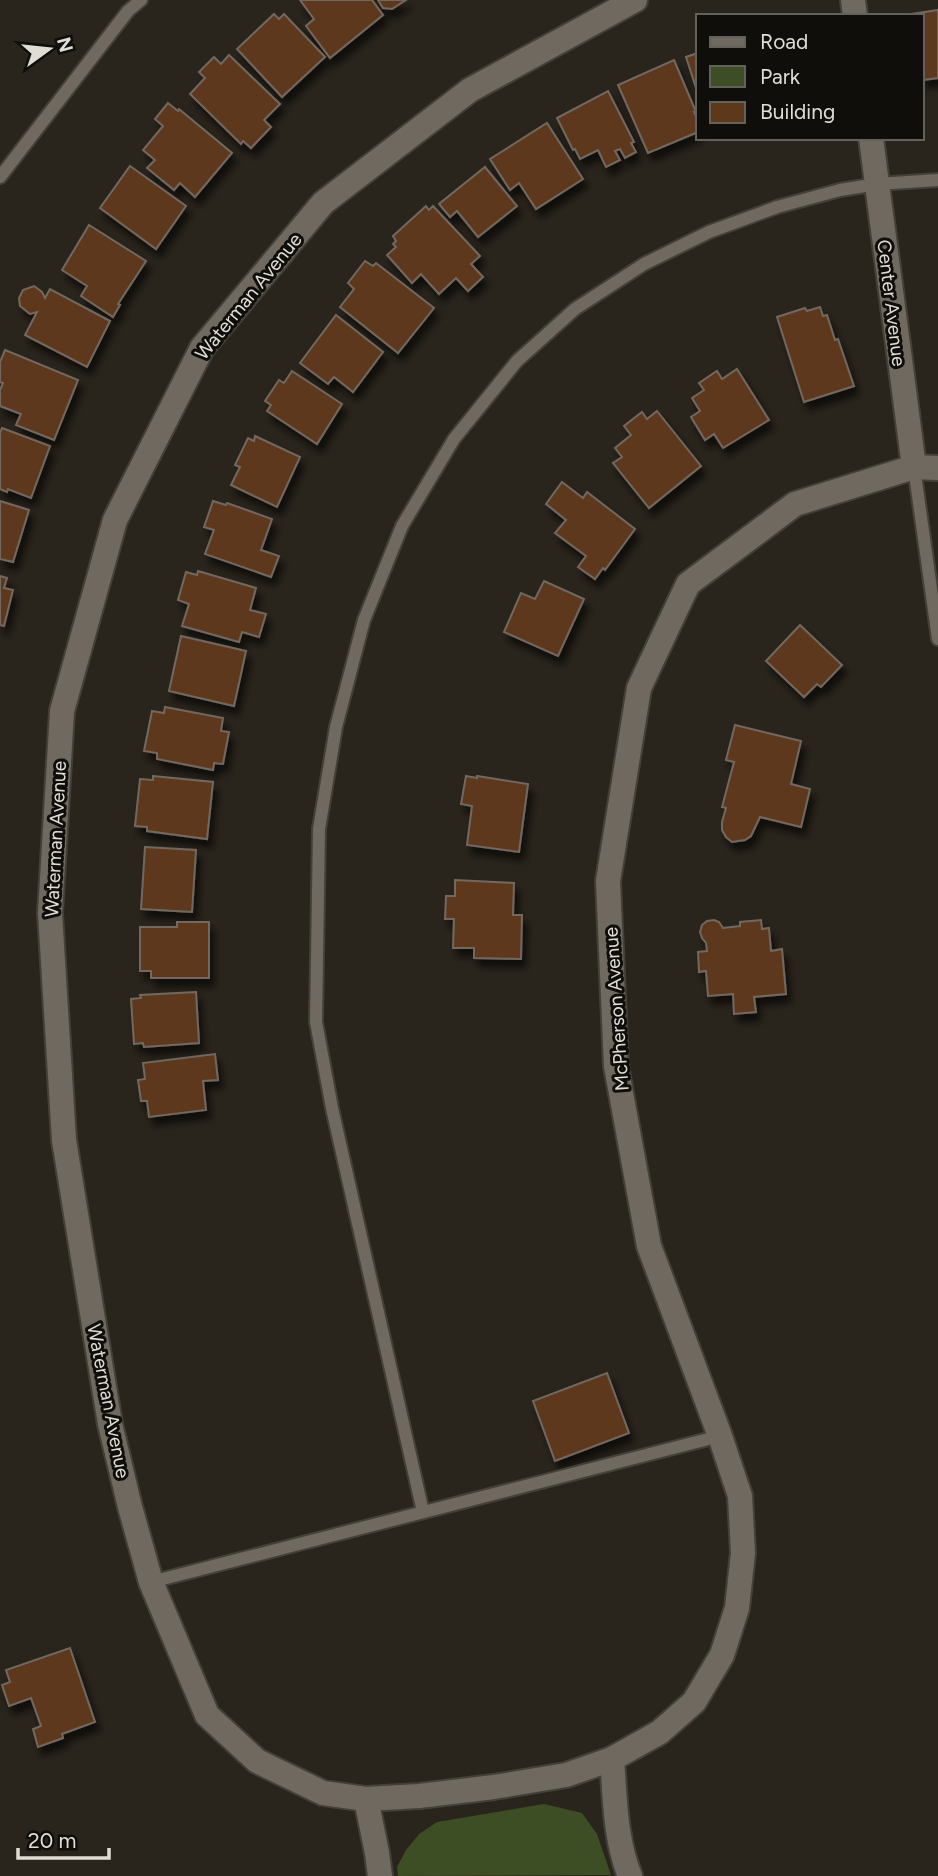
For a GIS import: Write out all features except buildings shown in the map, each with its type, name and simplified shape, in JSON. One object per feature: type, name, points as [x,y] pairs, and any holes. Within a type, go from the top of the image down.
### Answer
[{"type":"street","name":"Waterman Avenue","points":[[494,1787],[366,1799],[323,1793],[257,1761],[207,1715],[151,1582],[110,1424],[64,1140],[50,914],[62,711],[115,520],[202,348],[323,203],[470,90],[635,0]]},
{"type":"street","name":"Center Avenue","points":[[871,140],[926,468]]},
{"type":"street","name":"McPherson Avenue","points":[[494,1787],[566,1774],[612,1759],[660,1732],[694,1702],[722,1655],[737,1608],[743,1553],[740,1496],[649,1246],[615,1066],[608,881],[639,688],[688,584],[795,504],[926,468]]},
{"type":"street","points":[[612,1759],[617,1819],[631,1876]]},
{"type":"street","points":[[366,1799],[380,1876]]},
{"type":"lane","points":[[0,177],[128,11],[141,0]]},
{"type":"lane","points":[[422,1512],[332,1108],[316,1022],[319,829],[336,727],[364,620],[402,526],[454,439],[517,361],[575,309],[644,264],[709,232],[777,207],[840,190],[877,184],[938,180]]},
{"type":"lane","points":[[926,468],[938,639]]},
{"type":"lane","points":[[151,1582],[720,1436]]},
{"type":"green space","points":[[544,1804],[582,1813],[597,1834],[611,1875],[398,1876],[397,1867],[406,1850],[419,1834],[437,1822]]}]
